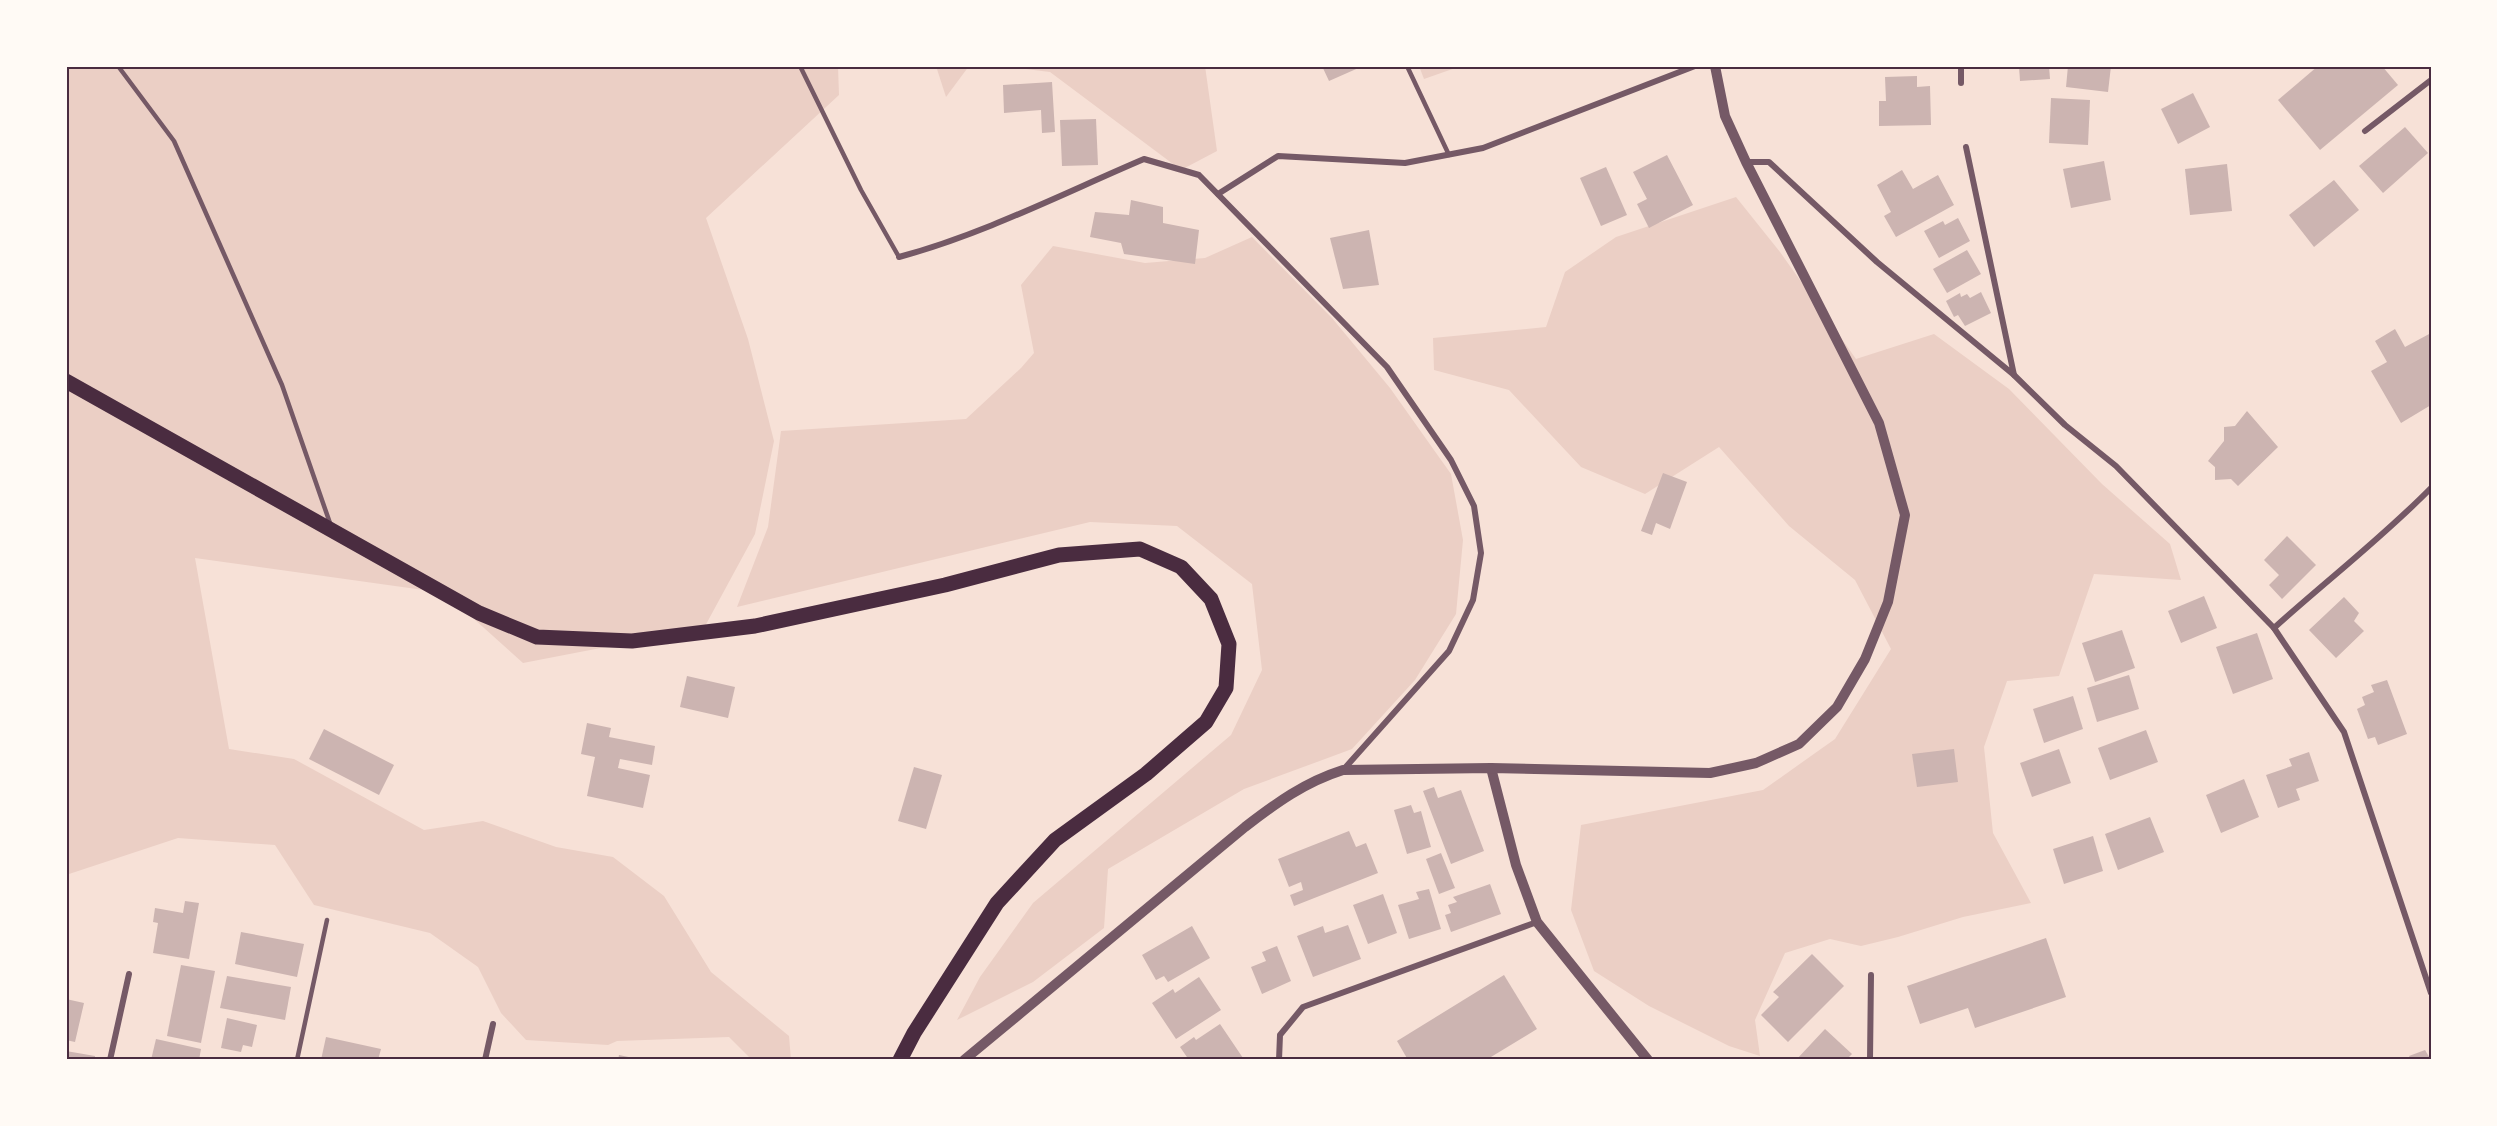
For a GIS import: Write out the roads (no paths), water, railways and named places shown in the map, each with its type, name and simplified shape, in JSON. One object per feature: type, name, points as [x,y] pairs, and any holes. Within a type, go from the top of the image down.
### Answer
[{"type":"main road","points":[[66,381],[479,613],[537,637],[620,641],[755,626],[945,585],[1059,555],[1140,549],[1181,567],[1211,599],[1229,644],[1226,688],[1206,722],[1146,774],[1055,840],[997,903],[914,1033],[900,1060]]},
{"type":"street","points":[[1218,194],[1278,156],[1405,163],[1483,148],[1695,66]]},
{"type":"street","points":[[964,1060],[1245,827],[1291,792],[1322,777],[1343,770],[1491,768],[1710,772],[1756,763],[1799,744],[1837,707],[1865,659],[1888,602],[1905,515],[1879,423],[1746,162],[1725,116],[1715,66]]},
{"type":"street","points":[[1961,66],[1961,83]]},
{"type":"street","points":[[2365,131],[2431,80]]},
{"type":"street","points":[[1966,147],[2014,375]]},
{"type":"street","points":[[899,257],[929,249],[1017,214],[1144,159],[1199,175],[1387,367],[1452,460],[1474,506],[1481,553],[1473,600],[1449,651],[1343,770]]},
{"type":"street","points":[[1746,162],[1769,162],[1877,262],[2014,375],[2064,425],[2116,466],[2274,628],[2344,732],[2431,993]]},
{"type":"street","points":[[2274,628],[2338,569],[2385,534],[2431,488]]},
{"type":"street","points":[[1491,768],[1516,865],[1537,922],[1648,1060]]},
{"type":"street","points":[[1279,1060],[1280,1035],[1304,1007],[1537,922]]},
{"type":"street","points":[[110,1060],[129,974]]},
{"type":"street","points":[[1870,1060],[1871,975]]},
{"type":"street","points":[[485,1060],[493,1024]]},
{"type":"lane","points":[[117,66],[174,141],[282,385],[333,531]]},
{"type":"lane","points":[[800,66],[861,190],[899,257]]},
{"type":"lane","points":[[1407,66],[1449,155]]},
{"type":"lane","points":[[297,1060],[327,920]]}]
